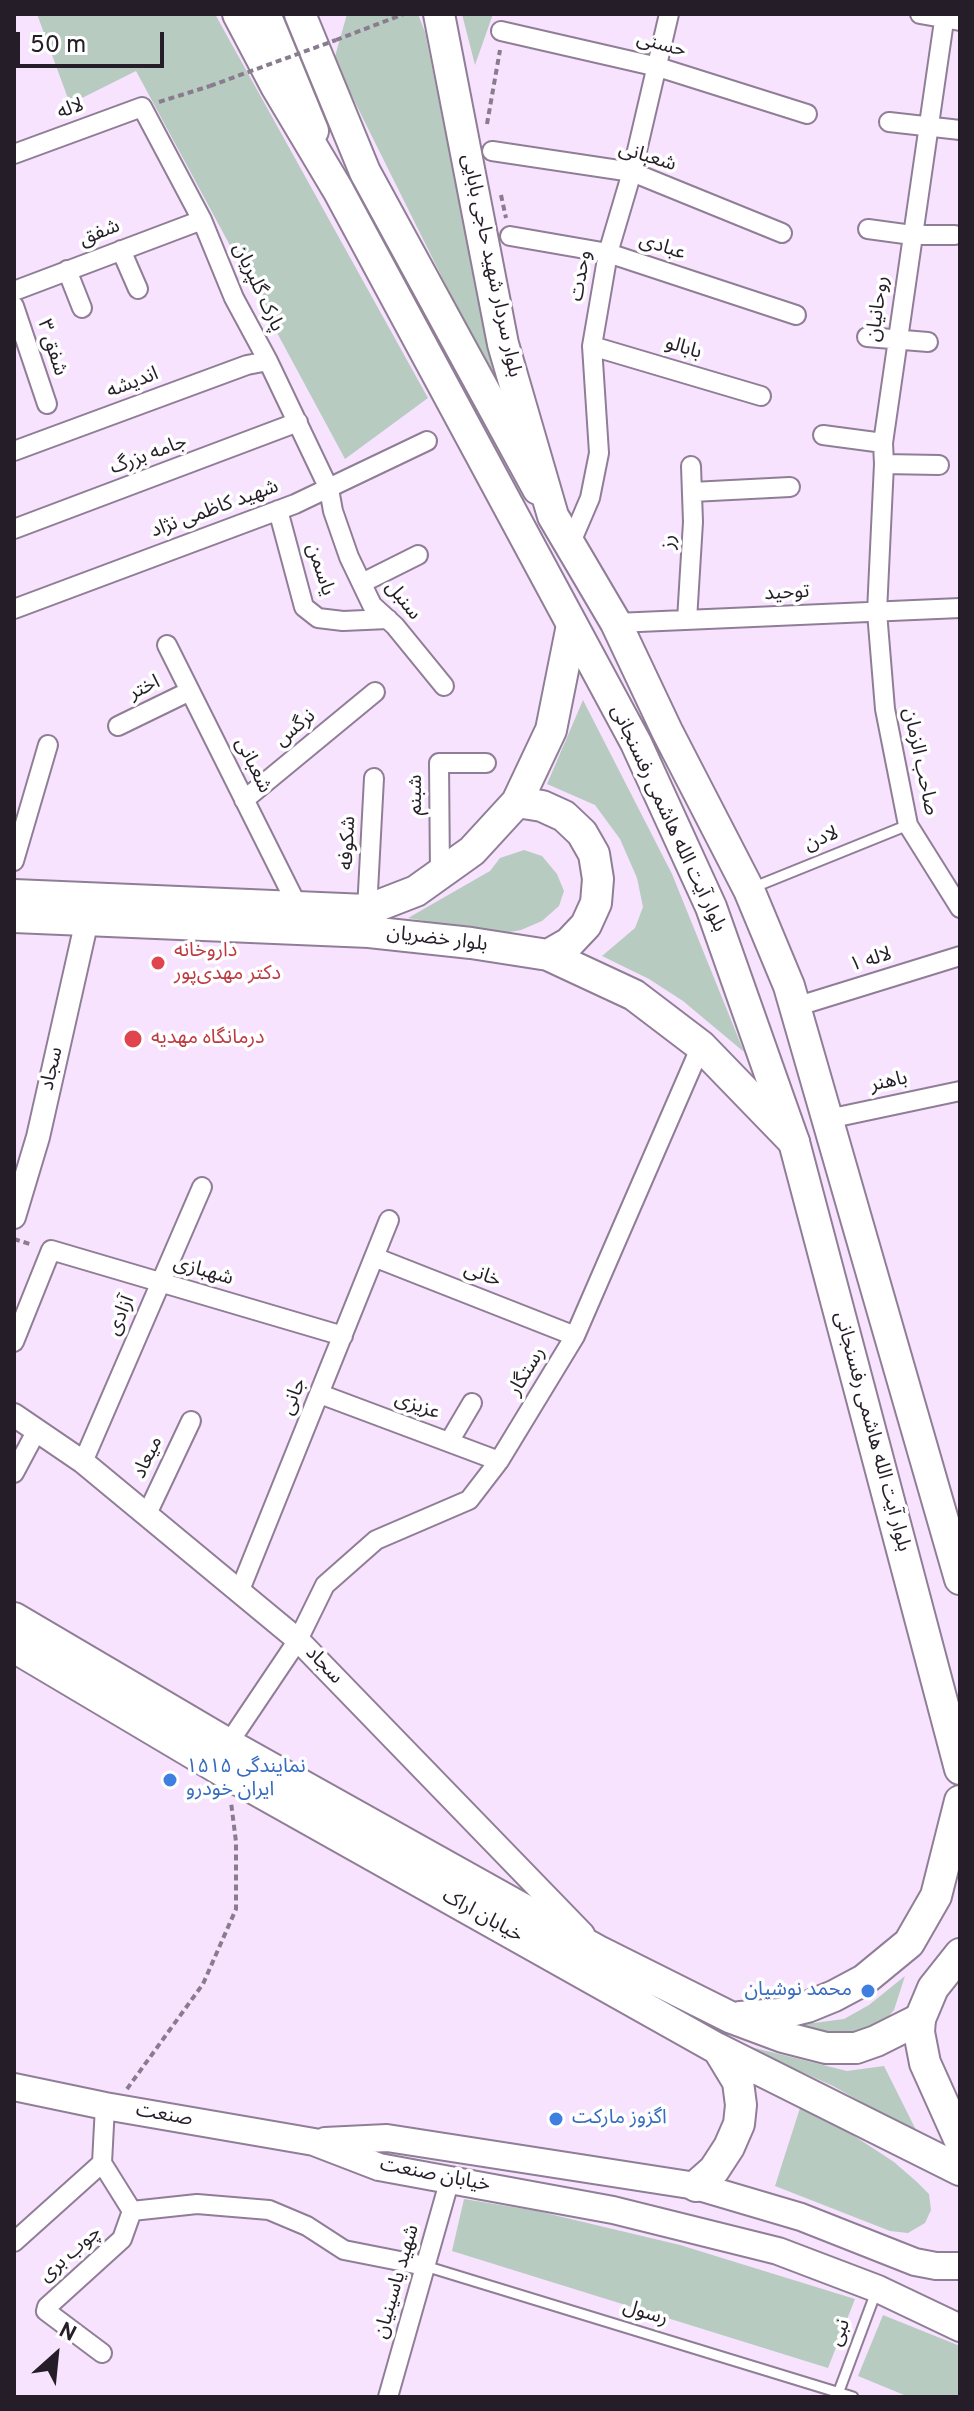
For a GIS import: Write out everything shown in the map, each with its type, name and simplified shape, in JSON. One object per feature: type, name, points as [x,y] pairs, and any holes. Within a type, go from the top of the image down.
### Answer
[{"type":"main road","points":[[238,14],[276,86],[338,190]]},
{"type":"main road","name":"بلوار آیت الله هاشمی رفسنجانی","points":[[265,14],[338,190],[636,743],[711,907],[794,1142],[960,1769]]},
{"type":"main road","name":"بلوار آیت الله هاشمی رفسنجانی","points":[[300,14],[365,172],[569,547],[616,623],[667,731],[749,890],[795,1007],[958,1562]]},
{"type":"main road","name":"بلوار سردار شهید حاجی بابایی","points":[[439,14],[499,329],[553,516]]},
{"type":"main road","name":"بلوار خضریان","points":[[14,895],[367,910],[416,891],[472,851],[517,802],[551,730],[572,625]]},
{"type":"main road","points":[[517,802],[542,806],[564,816],[582,833],[594,854],[598,879],[596,903],[586,925],[569,943],[548,955]]},
{"type":"main road","name":"بلوار خضریان","points":[[14,917],[369,932],[548,955],[634,995],[701,1046],[794,1142]]},
{"type":"main road","name":"خیابان اراک","points":[[14,1618],[228,1744],[600,1952],[732,2018],[783,2037],[826,2048],[856,2048],[920,2019]]},
{"type":"main road","name":"خیابان اراک","points":[[14,1647],[228,1774],[716,2048],[960,2170]]},
{"type":"main road","points":[[732,2018],[779,2014],[834,1996],[864,1980],[909,1943],[936,1896],[960,1801]]},
{"type":"main road","points":[[959,1954],[938,1978],[920,2019],[920,2044],[925,2063],[960,2141]]},
{"type":"main road","points":[[696,2186],[714,2170],[739,2124],[741,2105],[738,2082],[716,2048]]},
{"type":"main road","name":"صنعت","points":[[14,2087],[314,2142]]},
{"type":"main road","name":"خیابان صنعت","points":[[314,2142],[387,2138],[696,2186],[801,2217],[915,2262],[960,2266]]},
{"type":"main road","name":"خیابان صنعت","points":[[314,2142],[379,2167],[613,2210],[778,2251],[878,2289],[960,2328]]},
{"type":"street","name":"وحدت","points":[[569,547],[590,498],[599,453],[592,346],[608,253],[632,172],[669,14]]},
{"type":"street","points":[[920,14],[950,18]]},
{"type":"street","name":"روحانیان","points":[[877,612],[883,443],[928,127],[950,18]]},
{"type":"street","name":"حسنی","points":[[501,31],[658,67],[807,114]]},
{"type":"street","name":"لاله","points":[[14,154],[142,107]]},
{"type":"street","name":"پارک گلپریان","points":[[142,107],[202,220],[234,298],[329,489]]},
{"type":"street","points":[[889,122],[960,130]]},
{"type":"street","name":"شعبانی","points":[[492,151],[632,172],[782,233]]},
{"type":"street","name":"شفق","points":[[14,291],[202,220]]},
{"type":"street","points":[[868,229],[912,235],[955,235]]},
{"type":"street","name":"عبادی","points":[[510,236],[608,253],[796,315]]},
{"type":"street","points":[[121,250],[138,289]]},
{"type":"street","points":[[67,270],[82,308]]},
{"type":"street","name":"شفق ۳","points":[[14,306],[47,404]]},
{"type":"street","points":[[867,337],[928,342]]},
{"type":"street","name":"بابالو","points":[[592,346],[761,396]]},
{"type":"street","name":"اندیشه","points":[[14,451],[247,365],[268,361]]},
{"type":"street","name":"جامه بزرگ","points":[[14,529],[298,422]]},
{"type":"street","points":[[823,435],[883,443]]},
{"type":"street","name":"شهید کاظمی نژاد","points":[[14,609],[278,510],[427,441]]},
{"type":"street","points":[[884,464],[939,465]]},
{"type":"street","name":"رز","points":[[687,620],[693,522],[691,466]]},
{"type":"street","points":[[692,492],[790,487]]},
{"type":"street","name":"سنبل","points":[[329,489],[333,511],[372,605],[388,619],[444,686]]},
{"type":"street","name":"یاسمن","points":[[278,510],[304,607],[318,618],[343,621],[388,619]]},
{"type":"street","points":[[362,583],[418,555]]},
{"type":"street","name":"توحید","points":[[616,623],[960,608]]},
{"type":"street","name":"صاحب الزمان","points":[[877,612],[885,709],[908,825],[960,908]]},
{"type":"street","name":"شعبانی","points":[[167,645],[298,907]]},
{"type":"street","name":"اختر","points":[[118,726],[190,691]]},
{"type":"street","name":"نرگس","points":[[244,800],[375,692]]},
{"type":"street","points":[[14,861],[48,745]]},
{"type":"street","name":"شبنم","points":[[440,874],[439,763],[486,763]]},
{"type":"street","name":"شکوفه","points":[[367,910],[374,778]]},
{"type":"street","name":"سجاد","points":[[14,1217],[38,1137],[87,920]]},
{"type":"street","name":"لاله ۱","points":[[795,1007],[960,956]]},
{"type":"street","name":"رستگار","points":[[228,1744],[298,1640],[325,1585],[376,1540],[469,1500],[499,1461],[575,1336],[701,1046]]},
{"type":"street","name":"باهنر","points":[[828,1119],[960,1091]]},
{"type":"street","name":"آزادی","points":[[83,1462],[202,1187]]},
{"type":"street","name":"جانی","points":[[240,1590],[389,1220]]},
{"type":"street","name":"شهبازی","points":[[14,1342],[51,1250],[343,1336]]},
{"type":"street","name":"خانی","points":[[374,1257],[575,1336]]},
{"type":"street","name":"عزیزی","points":[[320,1394],[499,1461]]},
{"type":"street","points":[[449,1442],[472,1403]]},
{"type":"street","name":"سجاد","points":[[14,1415],[83,1462],[298,1640],[600,1952]]},
{"type":"street","name":"میعاد","points":[[147,1514],[191,1421]]},
{"type":"street","points":[[14,1473],[37,1430]]},
{"type":"street","points":[[110,2106],[102,2163],[132,2211],[197,2204],[269,2210],[307,2226],[344,2250],[425,2266]]},
{"type":"street","points":[[14,2242],[102,2163]]},
{"type":"street","name":"شهید یاسینیان","points":[[388,2397],[450,2179]]},
{"type":"street","name":"چوب بری","points":[[102,2353],[46,2311],[122,2239],[132,2211]]},
{"type":"lane","name":"لادن","points":[[749,890],[908,825]]},
{"type":"lane","name":"رسول","points":[[425,2266],[853,2397]]},
{"type":"lane","name":"نبی","points":[[839,2391],[878,2289]]},
{"type":"path","points":[[142,107],[210,86],[404,14]]},
{"type":"path","points":[[492,151],[486,128],[500,57],[501,31]]},
{"type":"path","points":[[501,194],[510,236]]},
{"type":"path","points":[[110,2106],[203,1984],[236,1909],[236,1842],[228,1774]]},
{"type":"green space","points":[[37,14],[215,14],[428,398],[345,459],[136,71],[70,104]]},
{"type":"green space","points":[[347,14],[418,14],[425,32],[496,386],[334,60]]},
{"type":"green space","points":[[462,14],[493,14],[475,65]]},
{"type":"green space","points":[[583,700],[672,874],[744,1052],[683,1001],[649,979],[602,956],[635,928],[643,907],[637,878],[620,839],[595,805],[547,784]]},
{"type":"green space","points":[[524,850],[542,856],[557,874],[564,891],[559,906],[542,921],[521,930],[497,934],[408,918],[490,871],[500,858]]},
{"type":"green space","points":[[905,1976],[894,2010],[882,2024],[858,2031],[832,2033],[799,2025],[844,2019],[869,2005]]},
{"type":"green space","points":[[739,2044],[847,2071],[884,2066],[918,2134],[833,2086]]},
{"type":"green space","points":[[800,2108],[810,2110],[842,2128],[894,2162],[917,2182],[929,2194],[931,2210],[925,2223],[908,2233],[890,2231],[775,2186]]},
{"type":"green space","points":[[464,2199],[537,2211],[680,2245],[855,2299],[828,2368],[452,2251]]},
{"type":"green space","points":[[883,2315],[960,2346],[960,2397],[909,2397],[858,2376]]},
{"type":"place","name":"داروخانه دکتر مهدی‌پور","points":[[158,963]]},
{"type":"place","name":"درمانگاه مهدیه","points":[[133,1039]]},
{"type":"place","name":"نمایندگی ۱۵۱۵ ایران خودرو","points":[[170,1780]]},
{"type":"place","name":"محمد نوشیان","points":[[868,1991]]},
{"type":"place","name":"اگزوز مارکت","points":[[556,2119]]}]
